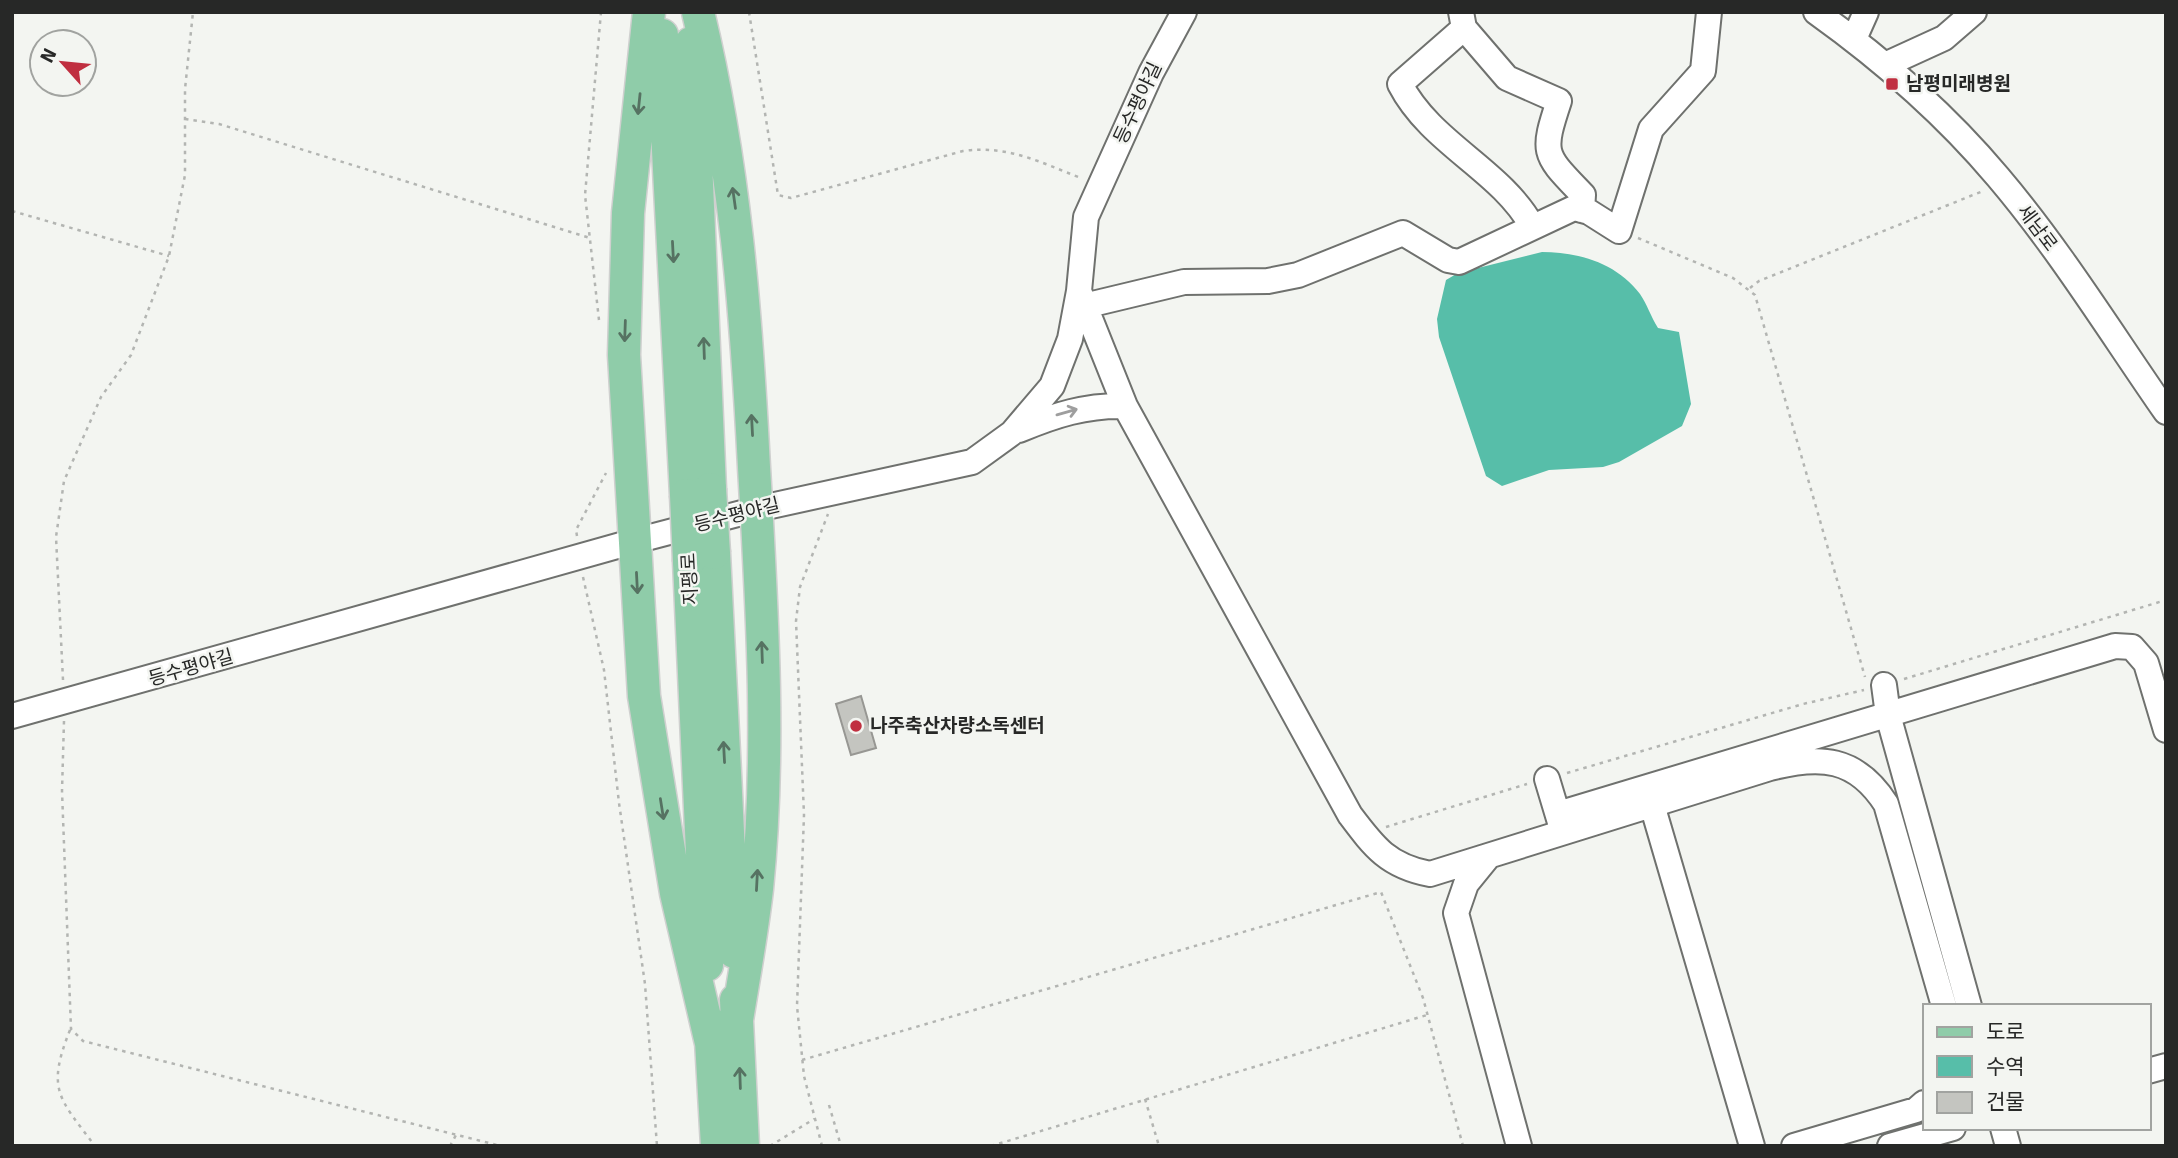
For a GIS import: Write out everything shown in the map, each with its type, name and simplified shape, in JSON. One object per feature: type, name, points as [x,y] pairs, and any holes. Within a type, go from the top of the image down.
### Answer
[{"type":"main road","points":[[649,12],[628,213],[624,355],[644,695],[676,893],[711,1043]]},
{"type":"main road","name":"지평로","points":[[661,12],[698,492]]},
{"type":"main road","name":"지평로","points":[[690,12],[711,1043],[717,1146]]},
{"type":"main road","points":[[698,12],[716,85],[736,212],[746,304],[757,509],[764,724],[757,888],[737,1020]]},
{"type":"main road","name":"지평로","points":[[701,557],[737,1020],[743,1146]]},
{"type":"street","name":"등수평야길","points":[[12,716],[64,704],[635,541],[757,509],[972,462],[1012,433],[1052,386],[1082,298],[1083,233],[1099,186],[1150,73],[1184,12]]},
{"type":"street","points":[[1519,1146],[1456,913],[1434,887],[1388,858],[1366,836],[1343,803],[1125,406],[1082,298],[1184,282],[1260,282],[1298,275],[1332,264],[1403,233],[1448,260],[1459,262],[1566,210],[1582,209],[1619,231],[1651,129],[1703,71],[1709,12]]},
{"type":"street","name":"세남로","points":[[1816,12],[1885,65],[1956,131],[2001,181],[2059,257],[2166,412]]},
{"type":"street","points":[[1854,39],[1867,12]]},
{"type":"street","points":[[1885,65],[1921,51],[1944,38],[1974,12]]},
{"type":"street","points":[[1532,226],[1512,195],[1412,107],[1400,84],[1462,20],[1507,78],[1559,101],[1548,135],[1548,154],[1583,195],[1582,209]]},
{"type":"street","points":[[1012,433],[1078,409],[1096,405],[1125,406]]},
{"type":"street","points":[[1408,870],[1430,874],[1488,857],[1561,824],[1888,715],[2115,646],[2132,647],[2141,653],[2166,730]]},
{"type":"street","points":[[1884,685],[1888,715],[1968,1004]]},
{"type":"street","points":[[1650,796],[1807,760],[1826,761],[1855,770],[1877,788],[1886,804],[1943,1004]]},
{"type":"street","points":[[1547,779],[1561,824]]},
{"type":"street","points":[[1650,796],[1752,1146]]},
{"type":"street","points":[[1456,913],[1466,884],[1488,857]]},
{"type":"street","points":[[1794,1146],[1916,1110],[1923,1104]]},
{"type":"street","points":[[1890,1146],[1946,1130]]},
{"type":"path","points":[[95,1146],[59,1098],[57,1065],[71,1029],[62,791],[64,704],[55,537],[64,481],[101,397],[131,355],[169,256],[185,175],[185,118],[193,12]]},
{"type":"path","points":[[600,321],[585,195],[601,12]]},
{"type":"path","points":[[748,12],[778,195],[791,198],[963,151],[989,148],[1015,152],[1099,186]]},
{"type":"path","points":[[185,118],[219,124],[590,238]]},
{"type":"path","points":[[1750,288],[1759,281],[2001,181]]},
{"type":"path","points":[[12,211],[169,256]]},
{"type":"path","points":[[1366,836],[1547,779],[1803,704],[1868,689],[1760,308],[1750,288],[1704,265],[1619,231]]},
{"type":"path","points":[[607,471],[576,530],[579,558],[604,670],[619,803],[645,984],[657,1146]]},
{"type":"path","points":[[822,1146],[802,1060],[797,1006],[804,815],[796,621],[800,587],[810,554],[838,492]]},
{"type":"path","points":[[1884,685],[2166,600]]},
{"type":"path","points":[[802,1060],[1381,892],[1427,1015],[1462,1145]]},
{"type":"path","points":[[990,1146],[1427,1015]]},
{"type":"path","points":[[71,1029],[83,1041],[501,1146]]},
{"type":"path","points":[[1145,1099],[1159,1146]]},
{"type":"path","points":[[829,1105],[841,1146]]},
{"type":"path","points":[[770,1146],[814,1119]]},
{"type":"path","points":[[450,1146],[456,1135]]},
{"type":"water","points":[[1542,252],[1569,254],[1596,261],[1631,283],[1658,328],[1679,332],[1691,404],[1682,426],[1619,462],[1603,467],[1549,470],[1502,486],[1486,476],[1439,337],[1437,319],[1446,280],[1458,273]]},
{"type":"building","name":"나주축산차량소독센터","points":[[861,696],[876,748],[851,755],[836,704]]},
{"type":"place","name":"남평미래병원","points":[[1892,84]]},
{"type":"place","name":"나주축산차량소독센터","points":[[856,726]]}]
